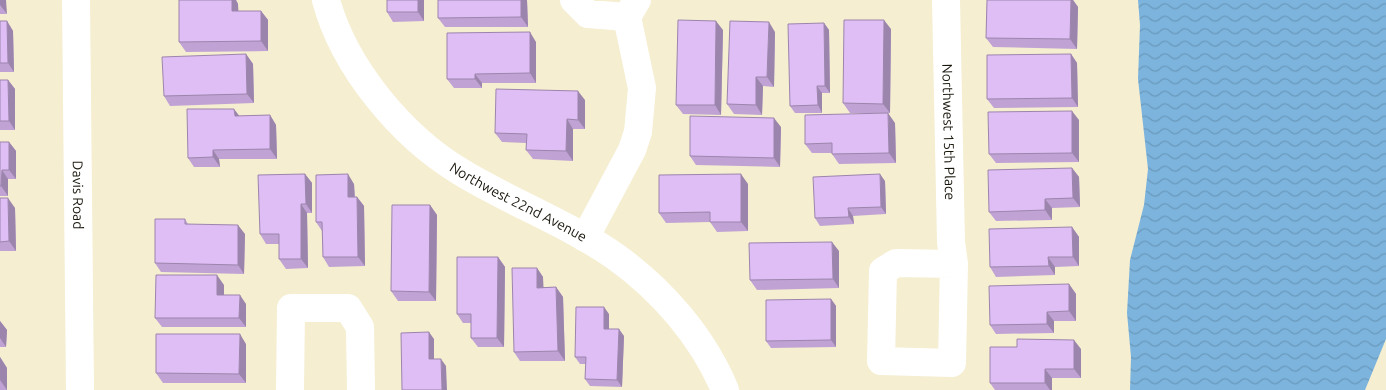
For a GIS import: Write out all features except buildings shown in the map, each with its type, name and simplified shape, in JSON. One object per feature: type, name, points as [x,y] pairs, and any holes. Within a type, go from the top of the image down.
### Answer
[{"type":"street","name":"Davis Road","points":[[76,0],[80,390]]},
{"type":"street","name":"Northwest 22nd Avenue","points":[[326,0],[345,46],[367,83],[393,116],[425,146],[460,171],[585,238],[616,257],[636,273],[678,315],[704,350],[725,390]]},
{"type":"street","points":[[574,0],[588,14],[632,9],[642,88],[638,132],[632,150],[585,238]]},
{"type":"street","name":"Northwest 15th Place","points":[[946,0],[951,242],[954,264]]},
{"type":"street","points":[[290,390],[291,308],[348,308],[360,327],[360,390]]},
{"type":"water","points":[[1138,0],[1386,0],[1386,339],[1365,390],[1130,390],[1131,357],[1127,313],[1130,260],[1144,205],[1148,169],[1138,79],[1140,25]]}]
